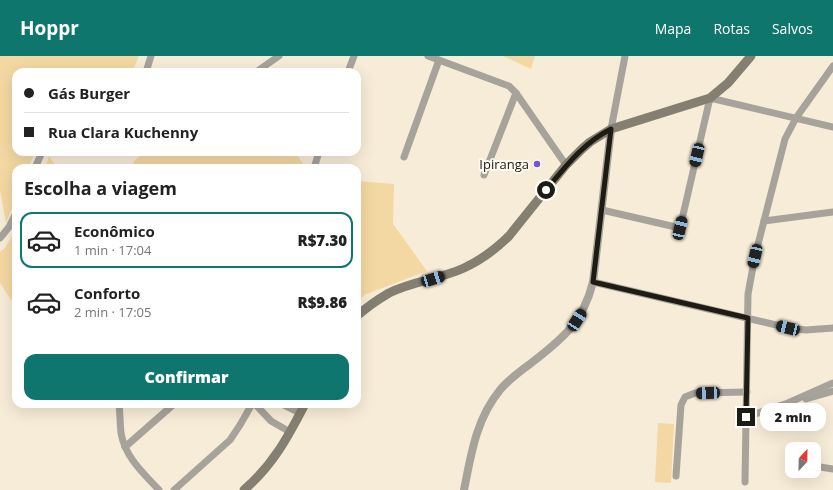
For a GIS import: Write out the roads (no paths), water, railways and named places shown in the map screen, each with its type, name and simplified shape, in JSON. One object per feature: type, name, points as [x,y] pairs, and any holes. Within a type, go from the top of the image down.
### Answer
[{"type":"main road","points":[[361,312],[390,293],[454,272],[488,254],[509,236],[566,165],[582,148],[611,129],[710,98],[728,83],[751,56]]},
{"type":"main road","points":[[244,490],[266,469],[282,447],[303,408]]},
{"type":"street","points":[[147,68],[151,56]]},
{"type":"street","points":[[262,68],[279,56]]},
{"type":"street","points":[[350,68],[354,56]]},
{"type":"street","points":[[428,56],[506,84],[516,93],[566,165]]},
{"type":"street","points":[[464,490],[478,429],[500,390],[510,380],[559,341],[569,331],[584,310],[593,282],[611,129],[625,56]]},
{"type":"street","points":[[404,157],[439,60]]},
{"type":"street","points":[[745,482],[749,282],[785,139],[796,118],[833,66]]},
{"type":"street","points":[[484,175],[516,93]]},
{"type":"street","points":[[602,210],[680,228],[710,98],[833,126]]},
{"type":"street","points":[[764,220],[833,212]]},
{"type":"street","points":[[0,238],[12,221]]},
{"type":"street","points":[[593,282],[797,329],[833,328]]},
{"type":"street","points":[[788,403],[833,383]]},
{"type":"street","points":[[746,417],[788,403],[833,391]]},
{"type":"street","points":[[676,476],[681,405],[685,397],[695,393],[746,392]]},
{"type":"street","points":[[119,408],[121,431],[125,447],[135,464],[159,490]]},
{"type":"street","points":[[125,447],[169,408]]},
{"type":"street","points":[[174,490],[230,440],[250,408]]},
{"type":"street","points":[[260,408],[271,421],[290,432]]},
{"type":"street","points":[[290,408],[300,413]]},
{"type":"street","points":[[821,467],[833,469]]},
{"type":"place","name":"Ipiranga","points":[[537,164]]}]
